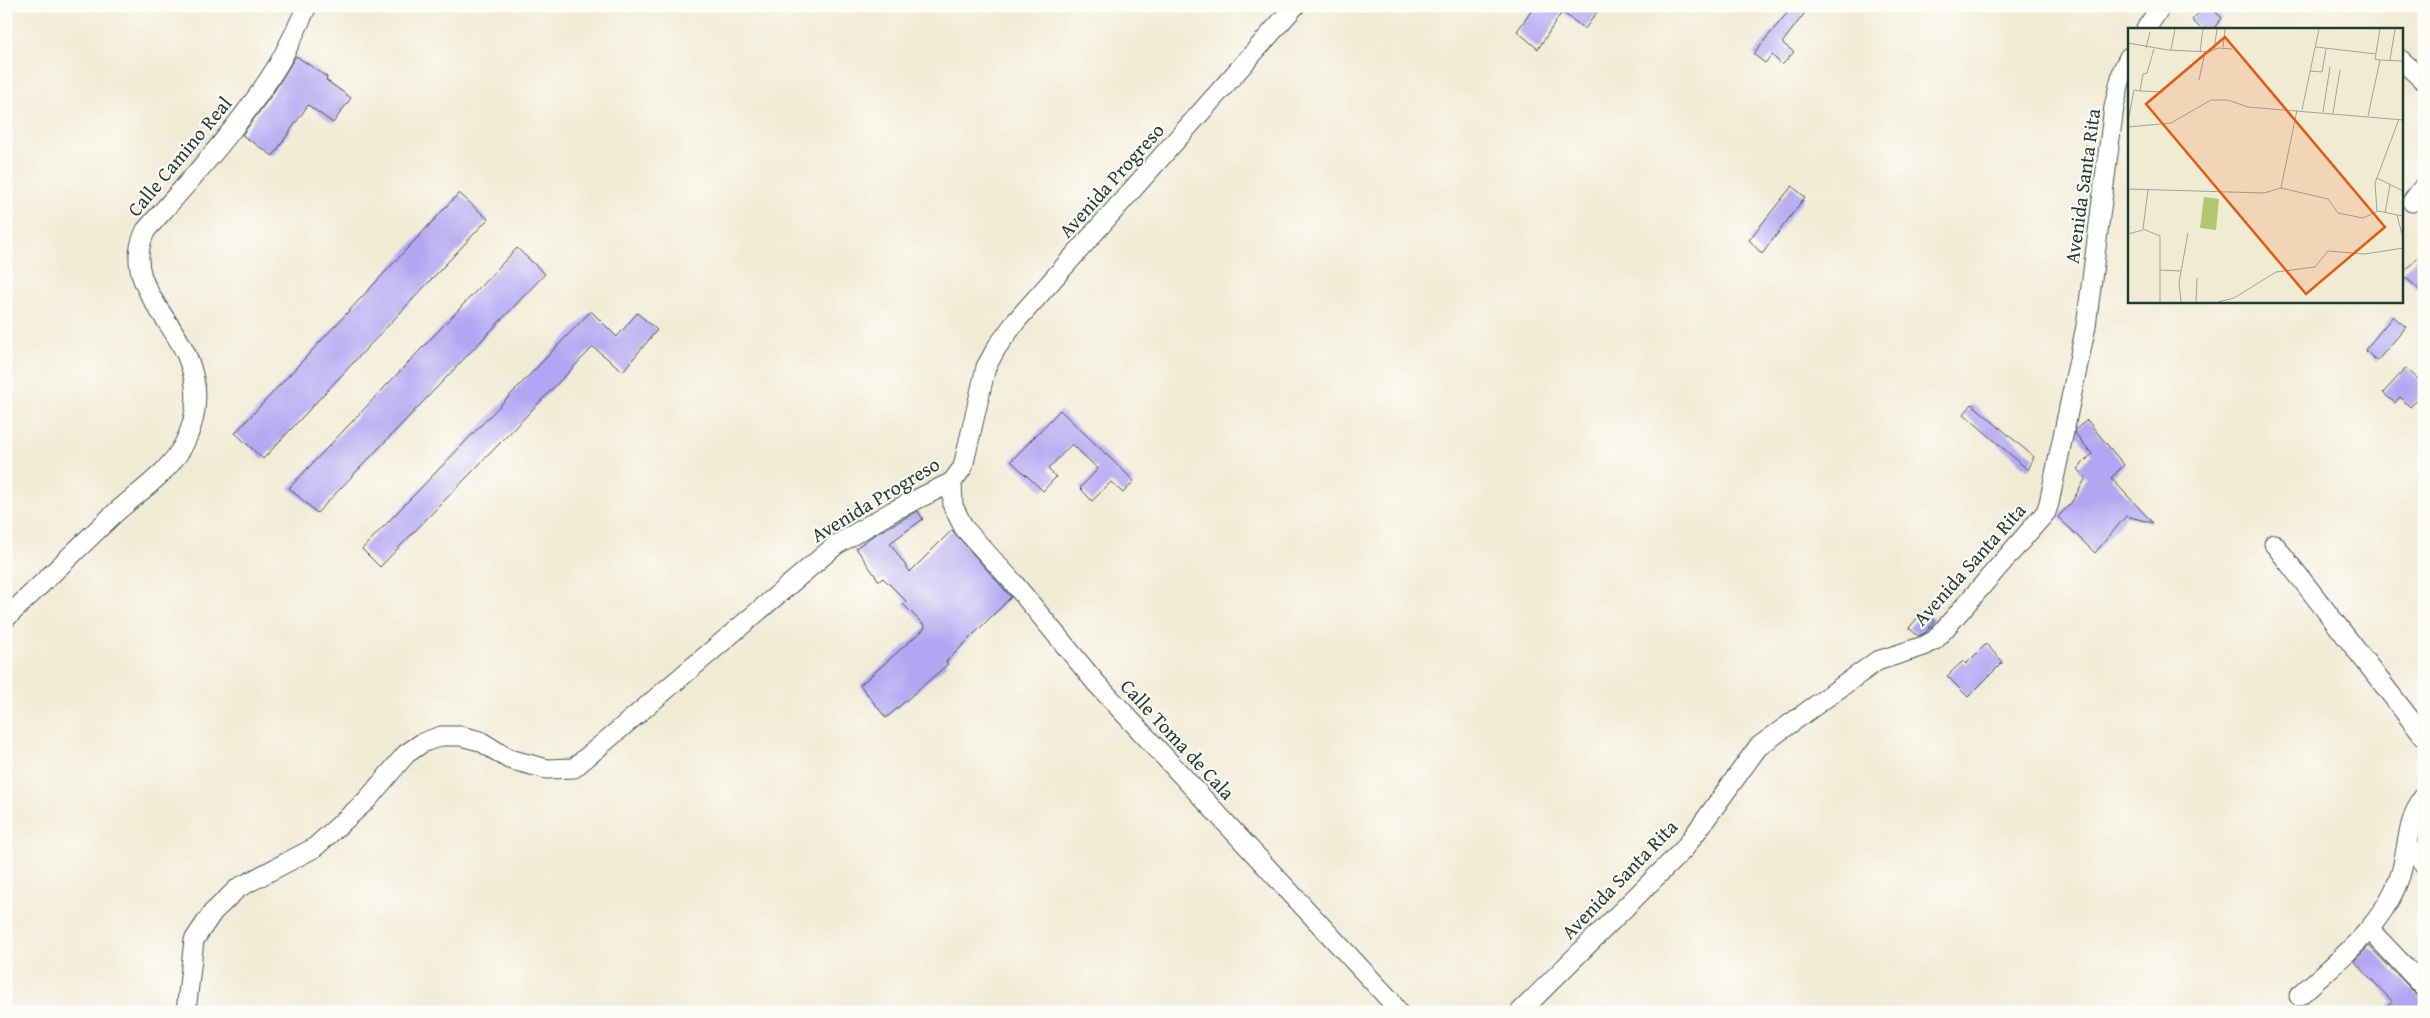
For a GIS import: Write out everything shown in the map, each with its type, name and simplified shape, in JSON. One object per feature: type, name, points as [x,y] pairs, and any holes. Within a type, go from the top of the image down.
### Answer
[{"type":"street","name":"Calle Camino Real","points":[[6,618],[112,516],[172,462],[186,441],[195,417],[196,390],[188,358],[147,290],[140,272],[138,257],[141,240],[146,230],[211,157],[244,114],[279,64],[307,6]]},
{"type":"street","name":"Avenida Progreso","points":[[186,1012],[194,940],[213,912],[238,888],[314,848],[367,800],[406,754],[422,743],[441,736],[461,736],[480,741],[508,759],[546,769],[574,768],[836,545],[892,511],[952,482],[963,467],[986,367],[996,347],[1017,320],[1295,6]]},
{"type":"street","points":[[2147,28],[2161,6]]},
{"type":"street","name":"Avenida Santa Rita","points":[[1520,1012],[1684,849],[1758,747],[1874,663],[1924,646],[1935,640],[2046,512],[2050,503],[2086,326],[2114,107],[2123,69],[2128,59]]},
{"type":"street","points":[[2402,61],[2424,81]]},
{"type":"street","points":[[2412,202],[2424,186]]},
{"type":"street","name":"Calle Toma de Cala","points":[[952,482],[953,506],[964,528],[1012,581],[1096,683],[1390,1000],[1398,1012]]},
{"type":"street","points":[[2274,544],[2424,737]]},
{"type":"street","points":[[2299,996],[2370,930],[2392,896],[2400,876],[2412,817],[2424,796]]},
{"type":"street","points":[[2407,846],[2424,864]]},
{"type":"street","points":[[2370,930],[2424,987]]},
{"type":"building","points":[[1535,6],[1553,6],[1562,12],[1538,49],[1517,31]]},
{"type":"building","points":[[1554,6],[1601,6],[1585,29]]},
{"type":"building","points":[[1793,6],[1810,6],[1782,43],[1794,52],[1782,65],[1772,55],[1765,63],[1753,54]]},
{"type":"building","points":[[2205,6],[2209,6],[2222,18],[2214,28],[2200,28],[2192,20]]},
{"type":"building","points":[[296,56],[327,77],[326,80],[351,98],[333,123],[308,105],[273,156],[242,135],[273,93]]},
{"type":"building","points":[[1792,186],[1805,197],[1762,254],[1749,240]]},
{"type":"building","points":[[459,193],[488,219],[263,459],[235,433]]},
{"type":"building","points":[[517,248],[545,274],[317,513],[289,488]]},
{"type":"building","points":[[2424,251],[2424,294],[2402,274]]},
{"type":"building","points":[[591,311],[617,337],[637,313],[657,330],[623,371],[593,347],[380,567],[362,549]]},
{"type":"building","points":[[2393,316],[2406,327],[2377,361],[2365,350]]},
{"type":"building","points":[[2406,368],[2424,385],[2424,394],[2410,407],[2400,397],[2395,403],[2383,393]]},
{"type":"building","points":[[1972,404],[2034,457],[2028,470],[1964,414]]},
{"type":"building","points":[[1060,410],[1134,481],[1123,493],[1111,482],[1092,501],[1080,488],[1098,469],[1072,444],[1048,469],[1056,477],[1043,491],[1011,461]]},
{"type":"building","points":[[2087,420],[2124,465],[2111,478],[2153,523],[2126,516],[2095,553],[2058,517],[2071,503],[2086,478],[2077,469],[2092,454],[2075,433],[2076,429]]},
{"type":"building","points":[[918,511],[923,519],[890,543],[910,572],[952,530],[1011,597],[946,662],[948,664],[886,718],[860,685],[924,629],[925,626],[903,604],[906,601],[883,578],[879,581],[856,548],[874,535]]},
{"type":"building","points":[[1924,610],[1935,621],[1925,633],[1918,636],[1909,628]]},
{"type":"building","points":[[1986,644],[2003,662],[1968,697],[1947,676],[1963,661],[1966,664]]},
{"type":"building","points":[[2369,946],[2424,1002],[2424,1012],[2384,1012],[2393,1002],[2354,961]]}]
